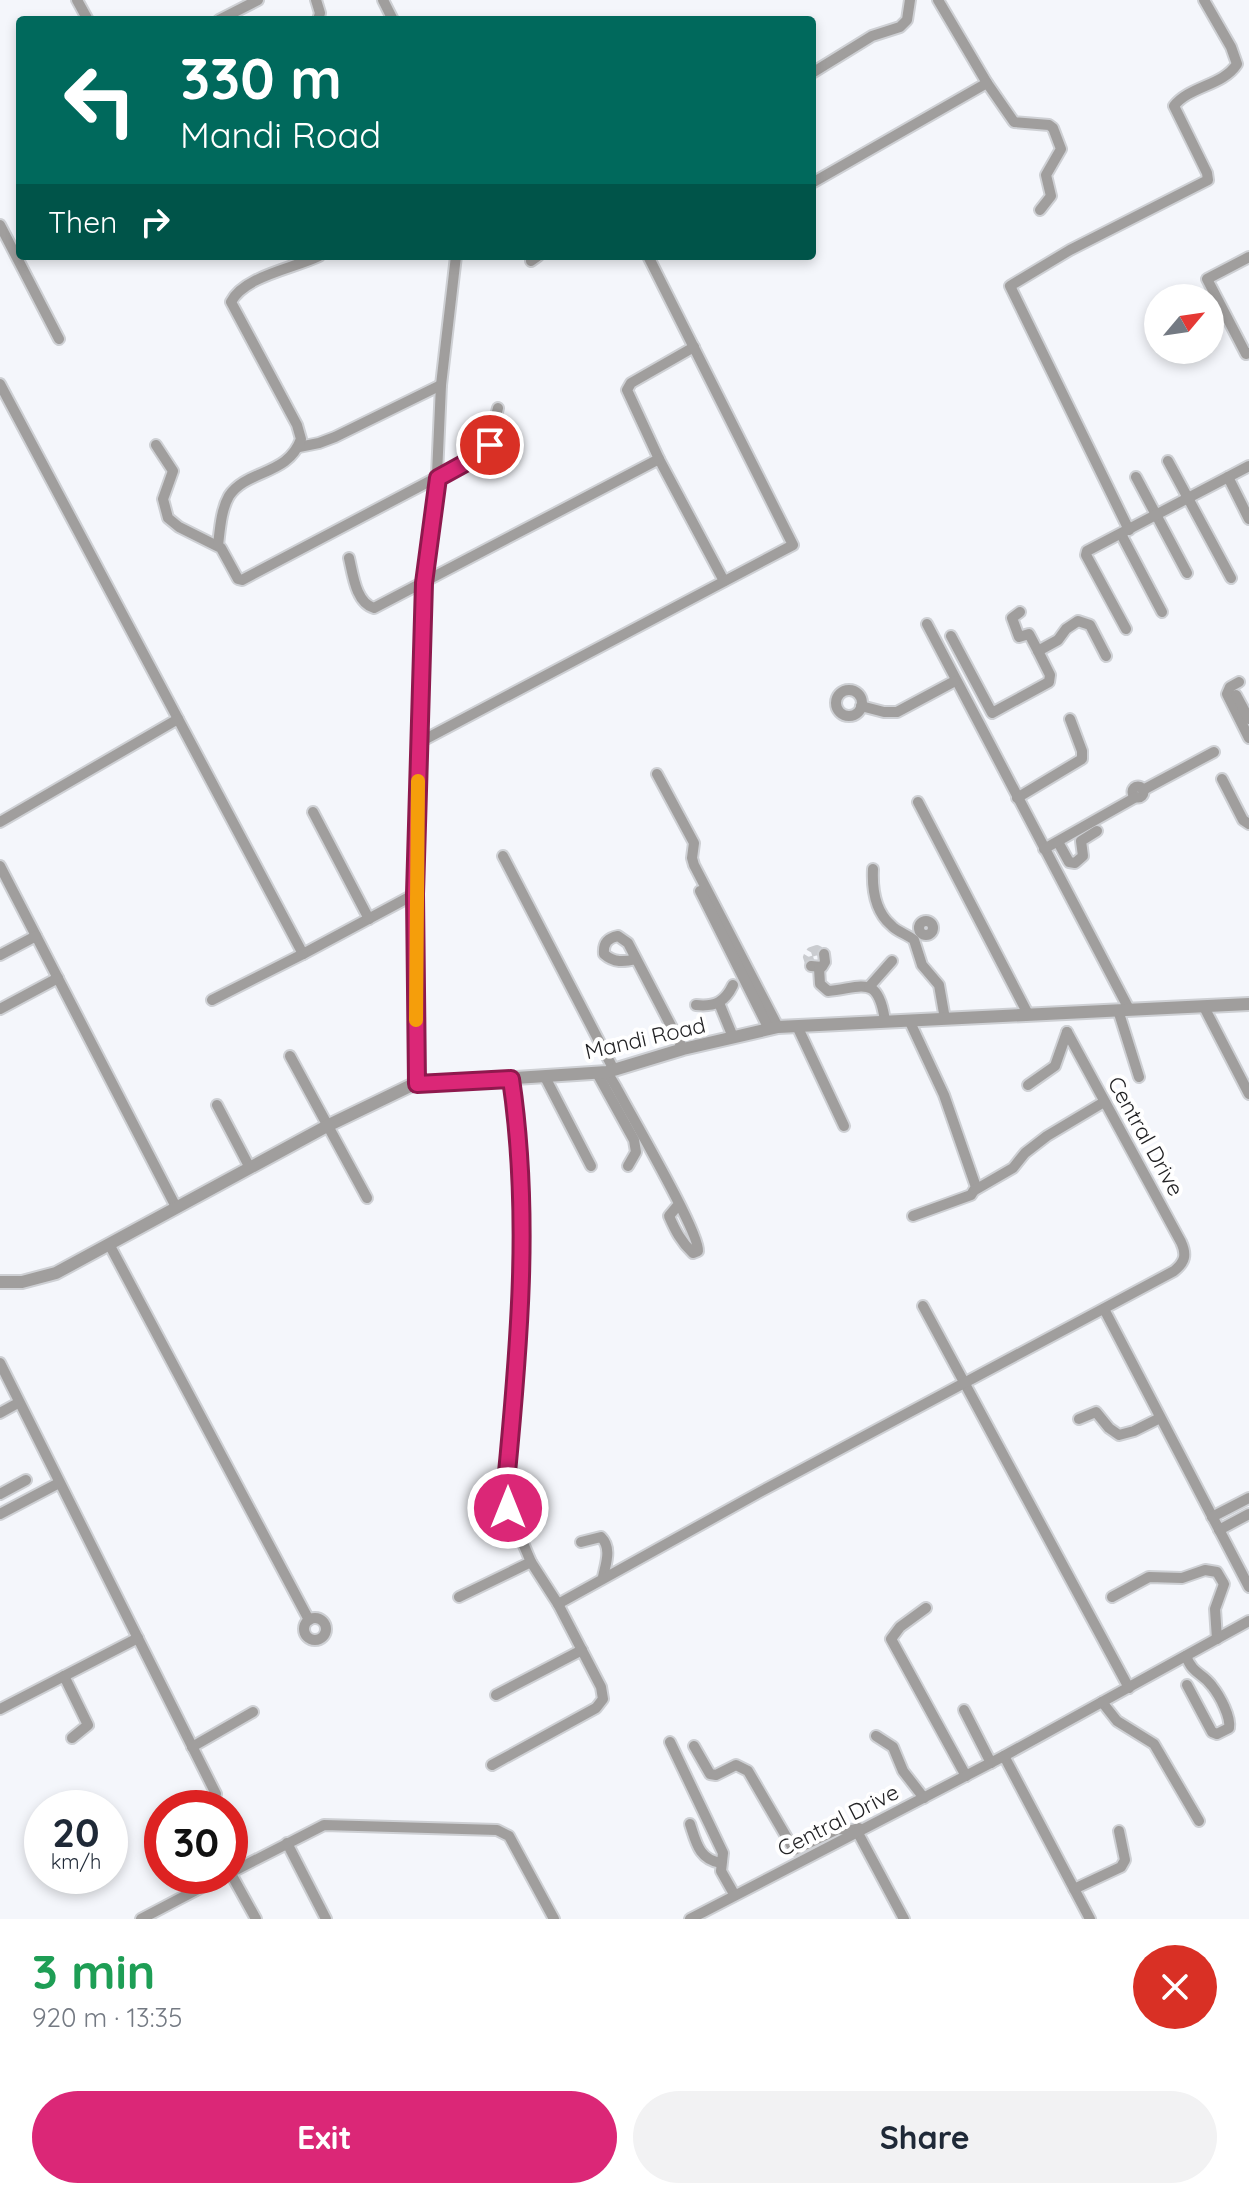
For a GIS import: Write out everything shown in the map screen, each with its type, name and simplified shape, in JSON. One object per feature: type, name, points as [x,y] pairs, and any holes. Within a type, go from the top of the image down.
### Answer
[{"type":"street","points":[[227,16],[258,0]]},
{"type":"street","points":[[816,71],[876,34],[900,27],[907,20],[910,0]]},
{"type":"street","points":[[938,0],[1014,122],[1051,126],[1060,153],[1045,178],[1050,200],[1040,210]]},
{"type":"street","points":[[1162,612],[1010,286],[1070,250],[1208,180],[1174,106],[1183,97],[1226,76],[1237,64],[1231,47],[1204,0]]},
{"type":"street","points":[[816,181],[987,83]]},
{"type":"street","points":[[0,225],[16,256]]},
{"type":"street","points":[[1249,257],[1207,279],[1246,354],[1249,353]]},
{"type":"street","points":[[18,260],[59,339]]},
{"type":"street","points":[[218,545],[225,507],[232,493],[288,460],[299,447],[301,437],[231,302],[240,291],[278,271],[308,260]]},
{"type":"street","points":[[417,1084],[415,894],[424,583],[438,478],[441,385],[456,260]]},
{"type":"street","points":[[418,743],[789,548],[793,543],[650,260]]},
{"type":"street","points":[[694,347],[627,387],[659,459],[724,581]]},
{"type":"street","points":[[0,384],[303,954]]},
{"type":"street","points":[[299,447],[335,437],[441,385]]},
{"type":"street","points":[[156,445],[173,471],[163,499],[168,518],[179,527],[218,545],[238,579],[245,580],[489,449],[498,408]]},
{"type":"street","points":[[349,558],[358,591],[374,608],[659,459]]},
{"type":"street","points":[[1168,461],[1231,578]]},
{"type":"street","points":[[1126,629],[1086,553],[1249,466]]},
{"type":"street","points":[[1136,477],[1187,573]]},
{"type":"street","points":[[1228,477],[1249,519]]},
{"type":"street","points":[[951,636],[992,713],[1049,682],[1050,675],[1029,634],[1019,637],[1013,626],[1011,619],[1020,612]]},
{"type":"street","points":[[1038,651],[1058,640],[1068,627],[1081,621],[1092,627],[1106,656]]},
{"type":"street","points":[[927,624],[1124,1010],[1139,1077]]},
{"type":"street","points":[[947,664],[961,656]]},
{"type":"street","points":[[861,706],[897,712],[955,681]]},
{"type":"street","points":[[1239,682],[1230,687],[1227,694],[1249,738]]},
{"type":"street","points":[[1236,695],[1249,719]]},
{"type":"street","points":[[0,822],[178,719]]},
{"type":"street","points":[[1017,798],[1082,759],[1070,719]]},
{"type":"street","points":[[1044,849],[1214,752]]},
{"type":"street","points":[[657,774],[694,843],[694,865],[774,1028]]},
{"type":"street","points":[[1222,779],[1243,820],[1249,824]]},
{"type":"street","points":[[918,802],[1028,1014]]},
{"type":"street","points":[[313,812],[369,919]]},
{"type":"street","points":[[1058,842],[1069,862],[1075,863],[1083,856],[1081,841],[1097,831]]},
{"type":"street","points":[[503,856],[606,1072],[634,1140],[636,1152],[628,1166]]},
{"type":"street","points":[[0,866],[176,1207]]},
{"type":"street","points":[[873,869],[873,892],[881,911],[893,928],[917,937],[922,965],[939,985],[945,1019]]},
{"type":"street","points":[[700,891],[774,1028]]},
{"type":"street","points":[[212,1000],[415,894]]},
{"type":"street","points":[[0,955],[36,936]]},
{"type":"street","points":[[824,954],[825,962],[815,967],[820,984],[828,991],[857,985],[869,987],[878,997],[885,1021]]},
{"type":"street","points":[[636,959],[683,1049]]},
{"type":"street","points":[[869,987],[892,961]]},
{"type":"street","points":[[0,1009],[58,978]]},
{"type":"street","points":[[696,1005],[719,1003],[733,985]]},
{"type":"street","points":[[719,1003],[733,1037]]},
{"type":"street","name":"Mandi Road","points":[[0,1282],[22,1282],[56,1273],[327,1126],[417,1084],[606,1072],[683,1049],[774,1028],[1249,1004]]},
{"type":"street","points":[[1204,1007],[1249,1094]]},
{"type":"street","points":[[909,1020],[944,1095],[968,1159],[975,1190]]},
{"type":"street","points":[[797,1026],[844,1126]]},
{"type":"street","name":"Central Drive","points":[[1028,1085],[1055,1066],[1067,1032],[1181,1242],[1185,1259],[1174,1271],[1104,1309]]},
{"type":"street","points":[[290,1056],[367,1198]]},
{"type":"street","points":[[606,1072],[679,1204]]},
{"type":"street","points":[[545,1077],[591,1166]]},
{"type":"street","points":[[492,1765],[602,1702],[601,1687],[558,1604],[531,1562],[509,1512],[506,1496],[522,1273],[520,1161],[511,1079]]},
{"type":"street","points":[[913,1216],[962,1199],[1013,1168],[1025,1153],[1047,1136],[1104,1102]]},
{"type":"street","points":[[217,1105],[250,1168]]},
{"type":"street","points":[[109,1244],[309,1620]]},
{"type":"street","points":[[923,1306],[1129,1688]]},
{"type":"street","points":[[558,1604],[1104,1309],[1249,1587]]},
{"type":"street","points":[[0,1363],[214,1790]]},
{"type":"street","points":[[0,1413],[18,1403]]},
{"type":"street","points":[[1079,1419],[1096,1412],[1119,1435],[1160,1418]]},
{"type":"street","points":[[0,1494],[26,1480]]},
{"type":"street","points":[[0,1514],[59,1483]]},
{"type":"street","points":[[1212,1517],[1249,1498]]},
{"type":"street","points":[[1219,1530],[1249,1514]]},
{"type":"street","points":[[581,1542],[601,1537],[606,1543],[608,1551],[603,1577]]},
{"type":"street","points":[[459,1597],[531,1562]]},
{"type":"street","points":[[1112,1597],[1149,1577],[1182,1578],[1205,1570],[1217,1572],[1224,1584],[1215,1609],[1217,1639]]},
{"type":"street","points":[[926,1608],[900,1627],[891,1639],[966,1776]]},
{"type":"street","name":"Central Drive","points":[[690,1919],[702,1916],[734,1894],[991,1763],[1249,1621]]},
{"type":"street","points":[[0,1709],[138,1638]]},
{"type":"street","points":[[496,1695],[582,1650]]},
{"type":"street","points":[[1186,1656],[1192,1670],[1213,1687],[1230,1721],[1229,1728],[1217,1734],[1212,1732],[1187,1685]]},
{"type":"street","points":[[64,1676],[88,1725],[72,1738]]},
{"type":"street","points":[[1102,1702],[1117,1721],[1154,1744],[1199,1821]]},
{"type":"street","points":[[964,1710],[991,1763]]},
{"type":"street","points":[[192,1747],[253,1712]]},
{"type":"street","points":[[876,1736],[893,1747],[903,1771],[924,1798]]},
{"type":"street","points":[[670,1742],[722,1851],[721,1871],[734,1894]]},
{"type":"street","points":[[694,1746],[710,1774],[716,1775],[736,1765],[748,1771],[794,1850],[838,1829],[852,1830],[871,1821],[875,1824]]},
{"type":"street","points":[[1004,1756],[1090,1919]]},
{"type":"street","points":[[248,1863],[317,1826],[335,1824],[504,1831],[554,1919]]},
{"type":"street","points":[[690,1824],[701,1853],[708,1860],[721,1863]]},
{"type":"street","points":[[1074,1889],[1121,1867],[1125,1860],[1119,1831]]},
{"type":"street","points":[[858,1833],[904,1919]]},
{"type":"street","points":[[287,1843],[326,1919]]},
{"type":"street","points":[[141,1919],[189,1894]]},
{"type":"street","points":[[242,1894],[256,1919]]},
{"type":"tunnel","points":[[811,966],[808,957],[811,952],[817,950],[824,954]]},
{"type":"slow traffic","points":[[416,1020],[418,781]]},
{"type":"route","points":[[490,445],[487,451],[438,478],[424,583],[415,894],[417,1084],[511,1079],[520,1161],[522,1273],[506,1483],[508,1508]]}]
